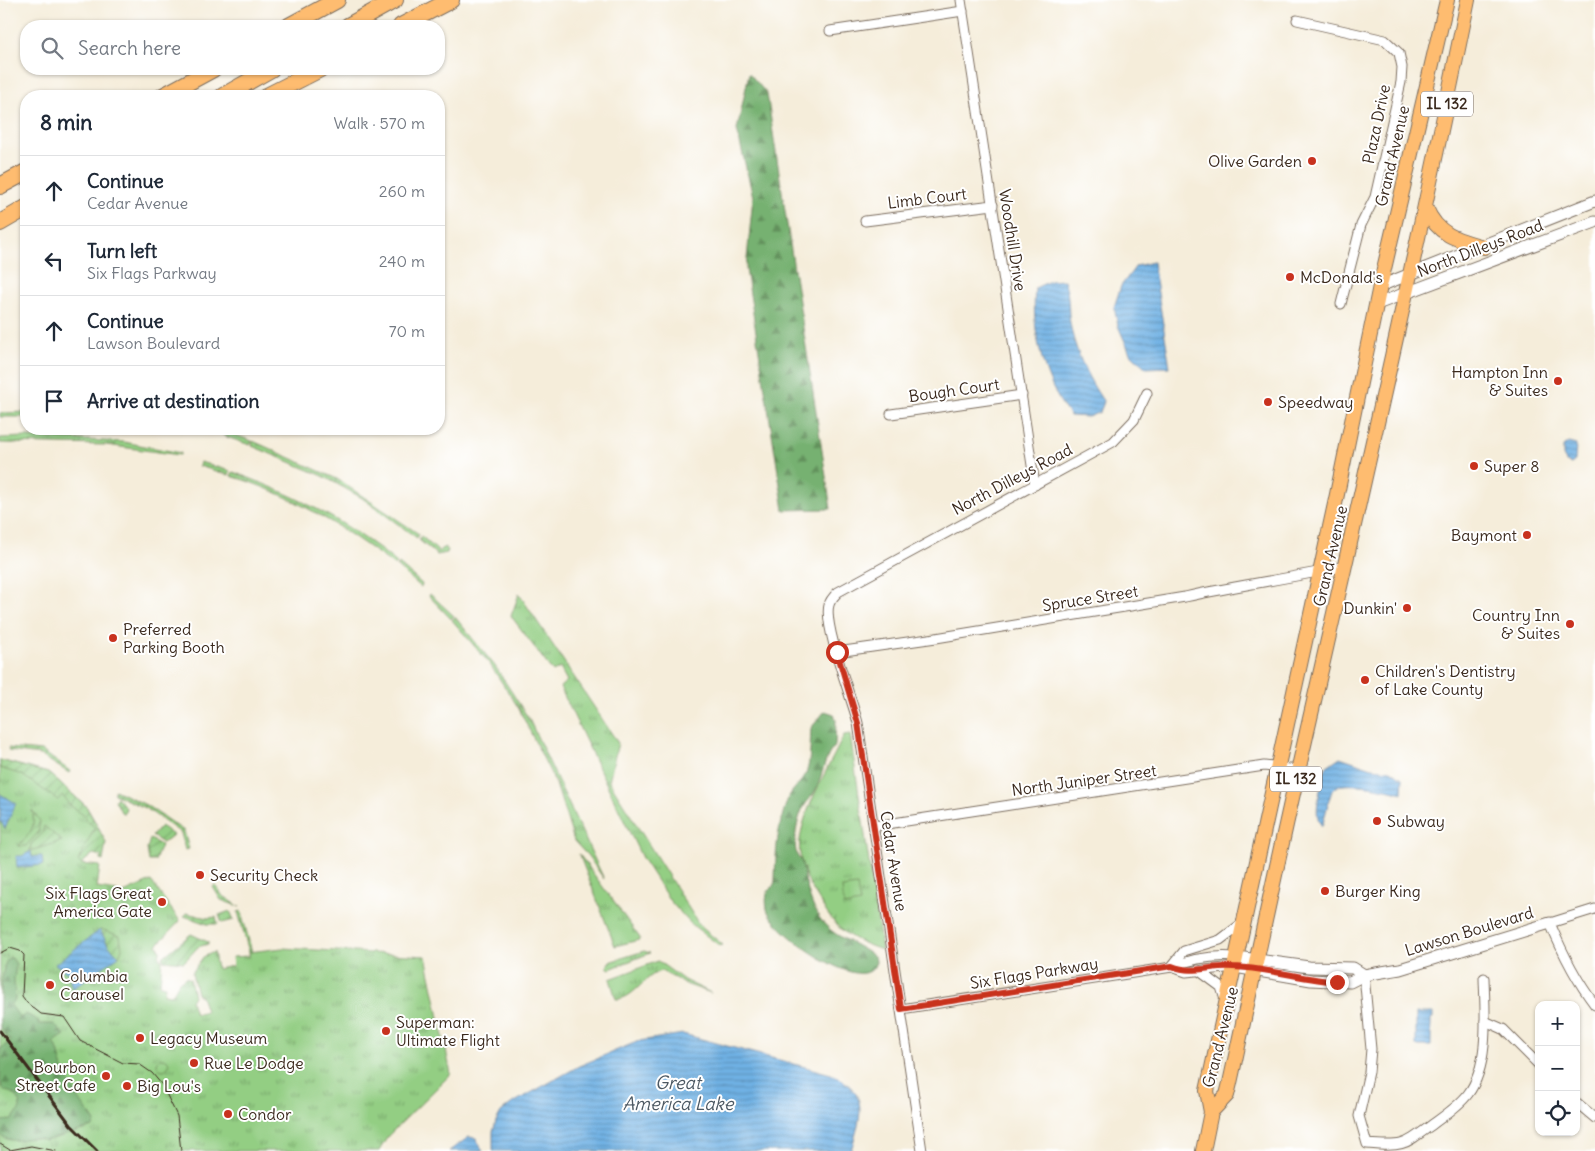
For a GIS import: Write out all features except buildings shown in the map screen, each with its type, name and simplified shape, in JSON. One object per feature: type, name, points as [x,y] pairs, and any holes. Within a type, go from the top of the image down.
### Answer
[{"type":"highway","points":[[300,20],[337,0]]},
{"type":"highway","points":[[359,20],[395,0]]},
{"type":"highway","points":[[412,20],[450,0]]},
{"type":"highway","points":[[174,90],[201,75]]},
{"type":"highway","points":[[234,90],[260,75]]},
{"type":"highway","points":[[279,90],[308,75]]},
{"type":"highway","points":[[0,186],[20,175]]},
{"type":"highway","points":[[0,223],[20,211]]},
{"type":"main road","name":"Grand Avenue","points":[[1202,1151],[1211,1112],[1207,1091],[1321,572],[1380,286],[1447,0]]},
{"type":"main road","name":"Grand Avenue","points":[[1211,1112],[1227,1095],[1298,770],[1346,566],[1409,275],[1426,208],[1468,0]]},
{"type":"main road","points":[[1426,208],[1432,220],[1446,236],[1484,247]]},
{"type":"street","name":"Woodhill Drive","points":[[961,0],[1035,485]]},
{"type":"street","points":[[830,30],[963,12]]},
{"type":"street","name":"Plaza Drive","points":[[1297,20],[1386,40],[1396,49],[1400,58],[1401,82],[1375,197],[1361,226],[1341,304]]},
{"type":"street","name":"North Dilleys Road","points":[[1380,286],[1484,247],[1595,201]]},
{"type":"street","name":"Limb Court","points":[[865,221],[993,206]]},
{"type":"street","name":"North Dilleys Road","points":[[1377,304],[1595,222]]},
{"type":"street","name":"North Dilleys Road","points":[[874,572],[1113,442],[1134,420],[1147,394]]},
{"type":"street","name":"Bough Court","points":[[891,414],[1022,396]]},
{"type":"street","name":"Spruce Street","points":[[837,652],[936,638],[1185,597],[1346,566]]},
{"type":"street","name":"Cedar Avenue","points":[[874,572],[838,592],[828,606],[828,616],[858,723],[922,1151]]},
{"type":"street","name":"North Juniper Street","points":[[874,826],[1170,782],[1264,766],[1298,770]]},
{"type":"street","points":[[1550,923],[1595,909]]},
{"type":"street","points":[[1172,966],[1184,951],[1220,940],[1244,921]]},
{"type":"street","name":"Lawson Boulevard","points":[[1236,962],[1256,964],[1311,980],[1350,982],[1364,974],[1400,969],[1550,923],[1559,946],[1582,989],[1595,1005]]},
{"type":"street","name":"Six Flags Parkway","points":[[901,1009],[1172,966],[1199,958],[1219,956],[1236,962]]},
{"type":"street","name":"Six Flags Parkway","points":[[1172,966],[1186,972],[1236,962]]},
{"type":"street","name":"Six Flags Parkway","points":[[1198,970],[1221,987],[1226,1004]]},
{"type":"street","points":[[1364,974],[1371,1049],[1369,1072],[1359,1116],[1367,1144],[1397,1146],[1404,1144],[1446,1114],[1472,1088],[1482,1056],[1485,1021],[1484,978]]},
{"type":"street","points":[[1485,1021],[1502,1029],[1535,1061]]},
{"type":"street","points":[[1580,1105],[1595,1118]]},
{"type":"green space","points":[[749,73],[767,94],[831,509],[784,510],[746,269],[753,197],[737,130]]},
{"type":"green space","points":[[20,412],[20,417],[0,417],[0,413]]},
{"type":"green space","points":[[235,435],[252,441],[250,445],[224,436]]},
{"type":"green space","points":[[26,437],[124,442],[181,453],[180,455],[106,445],[0,443],[0,438]]},
{"type":"green space","points":[[253,441],[337,479],[419,534],[417,538],[362,498],[323,476],[252,446]]},
{"type":"green space","points":[[200,462],[230,471],[229,475],[199,466]]},
{"type":"green space","points":[[233,472],[276,489],[319,510],[359,534],[397,563],[395,566],[337,526],[296,502],[253,483],[231,476]]},
{"type":"green space","points":[[421,536],[439,552],[444,547],[448,550],[447,553],[437,555],[419,540]]},
{"type":"green space","points":[[399,564],[422,584],[421,587],[397,567]]},
{"type":"green space","points":[[430,594],[454,616],[451,619],[429,596]]},
{"type":"green space","points":[[519,594],[618,743],[609,781],[700,926],[723,945],[720,946],[691,924],[670,901],[642,858],[560,687],[567,681],[560,668],[553,672],[511,616]]},
{"type":"green space","points":[[455,617],[495,666],[529,719],[604,879],[588,856],[574,841],[556,784],[518,707],[489,663],[452,620]]},
{"type":"green space","points":[[825,711],[834,714],[836,720],[835,746],[828,755],[815,792],[801,813],[795,843],[812,903],[823,922],[841,937],[875,957],[876,961],[869,971],[857,973],[839,968],[801,945],[773,919],[767,909],[766,902],[768,893],[774,883],[778,839],[784,811],[789,797],[808,769],[811,728]]},
{"type":"green space","points":[[850,734],[882,950],[852,937],[831,919],[810,884],[800,854],[800,841],[808,810],[844,735]]},
{"type":"green space","points":[[8,748],[42,751],[70,771],[69,773],[40,755],[9,751]]},
{"type":"green space","points":[[0,760],[48,773],[86,806],[100,830],[93,854],[81,864],[100,866],[97,888],[117,891],[119,895],[151,881],[180,921],[157,945],[160,950],[159,959],[162,960],[160,985],[165,986],[164,994],[172,995],[179,982],[186,977],[190,979],[194,996],[191,1001],[195,1014],[206,1011],[201,996],[197,994],[192,973],[203,957],[214,952],[217,969],[233,966],[232,957],[249,956],[249,952],[282,948],[426,956],[451,1074],[388,1136],[379,1151],[0,1151]]},
{"type":"green space","points":[[0,760],[48,773],[86,806],[106,842],[103,861],[101,856],[93,854],[81,864],[78,861],[95,827],[84,819],[86,817],[67,803],[68,801],[62,796],[58,800],[22,775],[0,768]]},
{"type":"green space","points":[[115,790],[146,805],[184,831],[189,849],[185,850],[181,833],[147,809],[114,794]]},
{"type":"green space","points":[[117,797],[126,808],[124,813],[121,812],[115,800]]},
{"type":"green space","points":[[32,810],[40,821],[38,833],[26,846],[19,846],[33,826]]},
{"type":"green space","points":[[44,826],[62,841],[30,851],[31,844],[42,834]]},
{"type":"green space","points":[[161,826],[173,835],[163,843],[152,836]]},
{"type":"green space","points":[[150,839],[161,845],[155,861],[149,861],[147,849]]},
{"type":"green space","points":[[579,854],[640,938],[639,940],[615,946]]},
{"type":"green space","points":[[215,885],[222,895],[240,907],[221,900],[213,887]]},
{"type":"green space","points":[[857,886],[860,903],[844,906],[842,888]]},
{"type":"green space","points":[[230,911],[234,920],[222,923],[219,915]]},
{"type":"green space","points":[[241,911],[252,952],[249,952],[238,912]]},
{"type":"green space","points":[[186,913],[208,918],[216,917],[218,924],[207,924],[184,916]]},
{"type":"green space","points":[[101,929],[120,936],[122,949],[119,956],[108,945]]},
{"type":"green space","points":[[191,934],[208,942],[208,944],[198,947],[184,962],[163,960],[163,957]]},
{"type":"green space","points":[[644,951],[650,953],[610,969],[607,967],[609,962]]},
{"type":"green space","points":[[9,958],[12,958],[16,964],[14,980],[15,1000],[10,1004],[20,1018],[26,1014],[39,1021],[38,1024],[54,1024],[64,1035],[66,1034],[54,1042],[67,1079],[95,1122],[93,1127],[45,1141],[33,1138],[12,1140],[0,1135],[0,1121],[12,1120],[20,1108],[18,1098],[4,1091],[0,1082],[0,1049],[11,1041],[0,1025],[2,978],[6,962]]},
{"type":"green space","points":[[658,961],[684,980],[711,993],[688,985],[661,971],[655,973],[628,996],[616,999],[610,979]]},
{"type":"green space","points":[[165,1058],[168,1059],[168,1069],[161,1070],[158,1069],[157,1062],[158,1059]]},
{"type":"water","points":[[1153,262],[1170,367],[1146,368],[1130,353],[1118,326],[1114,307],[1121,286],[1136,266]]},
{"type":"water","points":[[1064,280],[1068,294],[1073,338],[1086,372],[1104,402],[1100,412],[1088,417],[1070,416],[1061,403],[1046,372],[1037,339],[1034,304],[1035,288],[1050,281]]},
{"type":"water","points":[[1568,443],[1576,445],[1575,461],[1571,464],[1566,462],[1563,455],[1563,447]]},
{"type":"water","points":[[1340,757],[1372,768],[1391,770],[1403,779],[1402,793],[1366,786],[1338,786],[1332,791],[1322,826],[1317,814],[1317,807],[1325,770],[1327,766]]},
{"type":"water","points":[[0,794],[16,803],[5,829],[0,820]]},
{"type":"water","points":[[31,851],[32,857],[42,856],[43,865],[17,868],[16,856],[22,856]]},
{"type":"water","points":[[100,930],[108,945],[119,956],[72,989],[69,974],[55,964]]},
{"type":"water","points":[[1416,1013],[1433,1013],[1433,1018],[1431,1018],[1431,1046],[1416,1046]]},
{"type":"water","name":"Great America Lake","points":[[683,1034],[831,1074],[844,1081],[858,1097],[860,1106],[858,1126],[851,1151],[493,1151],[493,1132],[496,1121],[501,1112],[511,1104],[579,1066],[639,1041]]},
{"type":"water","points":[[469,1137],[476,1138],[483,1151],[449,1151]]},
{"type":"tram line","points":[[0,953],[10,948],[20,951],[24,955],[22,996],[27,1003],[41,1014],[64,1017],[80,1041],[123,1063],[139,1064],[152,1073],[162,1085],[177,1116],[181,1151]]},
{"type":"tram line","points":[[0,1144],[10,1150],[31,1146],[56,1151]]},
{"type":"railway","points":[[0,1031],[71,1125],[97,1151]]},
{"type":"place","name":"Olive Garden","points":[[1312,161]]},
{"type":"place","name":"McDonald's","points":[[1290,277]]},
{"type":"place","name":"Hampton Inn & Suites","points":[[1558,381]]},
{"type":"place","name":"Speedway","points":[[1268,402]]},
{"type":"place","name":"Super 8","points":[[1474,466]]},
{"type":"place","name":"Baymont","points":[[1527,535]]},
{"type":"place","name":"Dunkin'","points":[[1407,608]]},
{"type":"place","name":"Country Inn & Suites","points":[[1570,624]]},
{"type":"place","name":"Preferred Parking Booth","points":[[113,638]]},
{"type":"place","name":"Children's Dentistry of Lake County","points":[[1365,680]]},
{"type":"place","name":"Subway","points":[[1377,821]]},
{"type":"place","name":"Security Check","points":[[200,875]]},
{"type":"place","name":"Burger King","points":[[1325,891]]},
{"type":"place","name":"Six Flags Great America Gate","points":[[162,902]]},
{"type":"place","name":"Columbia Carousel","points":[[50,985]]},
{"type":"place","name":"Superman: Ultimate Flight","points":[[386,1031]]},
{"type":"place","name":"Legacy Museum","points":[[140,1038]]},
{"type":"place","name":"Rue Le Dodge","points":[[194,1063]]},
{"type":"place","name":"Bourbon Street Cafe","points":[[106,1076]]},
{"type":"place","name":"Big Lou's","points":[[127,1086]]},
{"type":"place","name":"Condor","points":[[228,1114]]},
{"type":"route","points":[[837,652],[858,723],[901,1009],[1172,966],[1186,972],[1235,967],[1311,980],[1337,982]]}]
